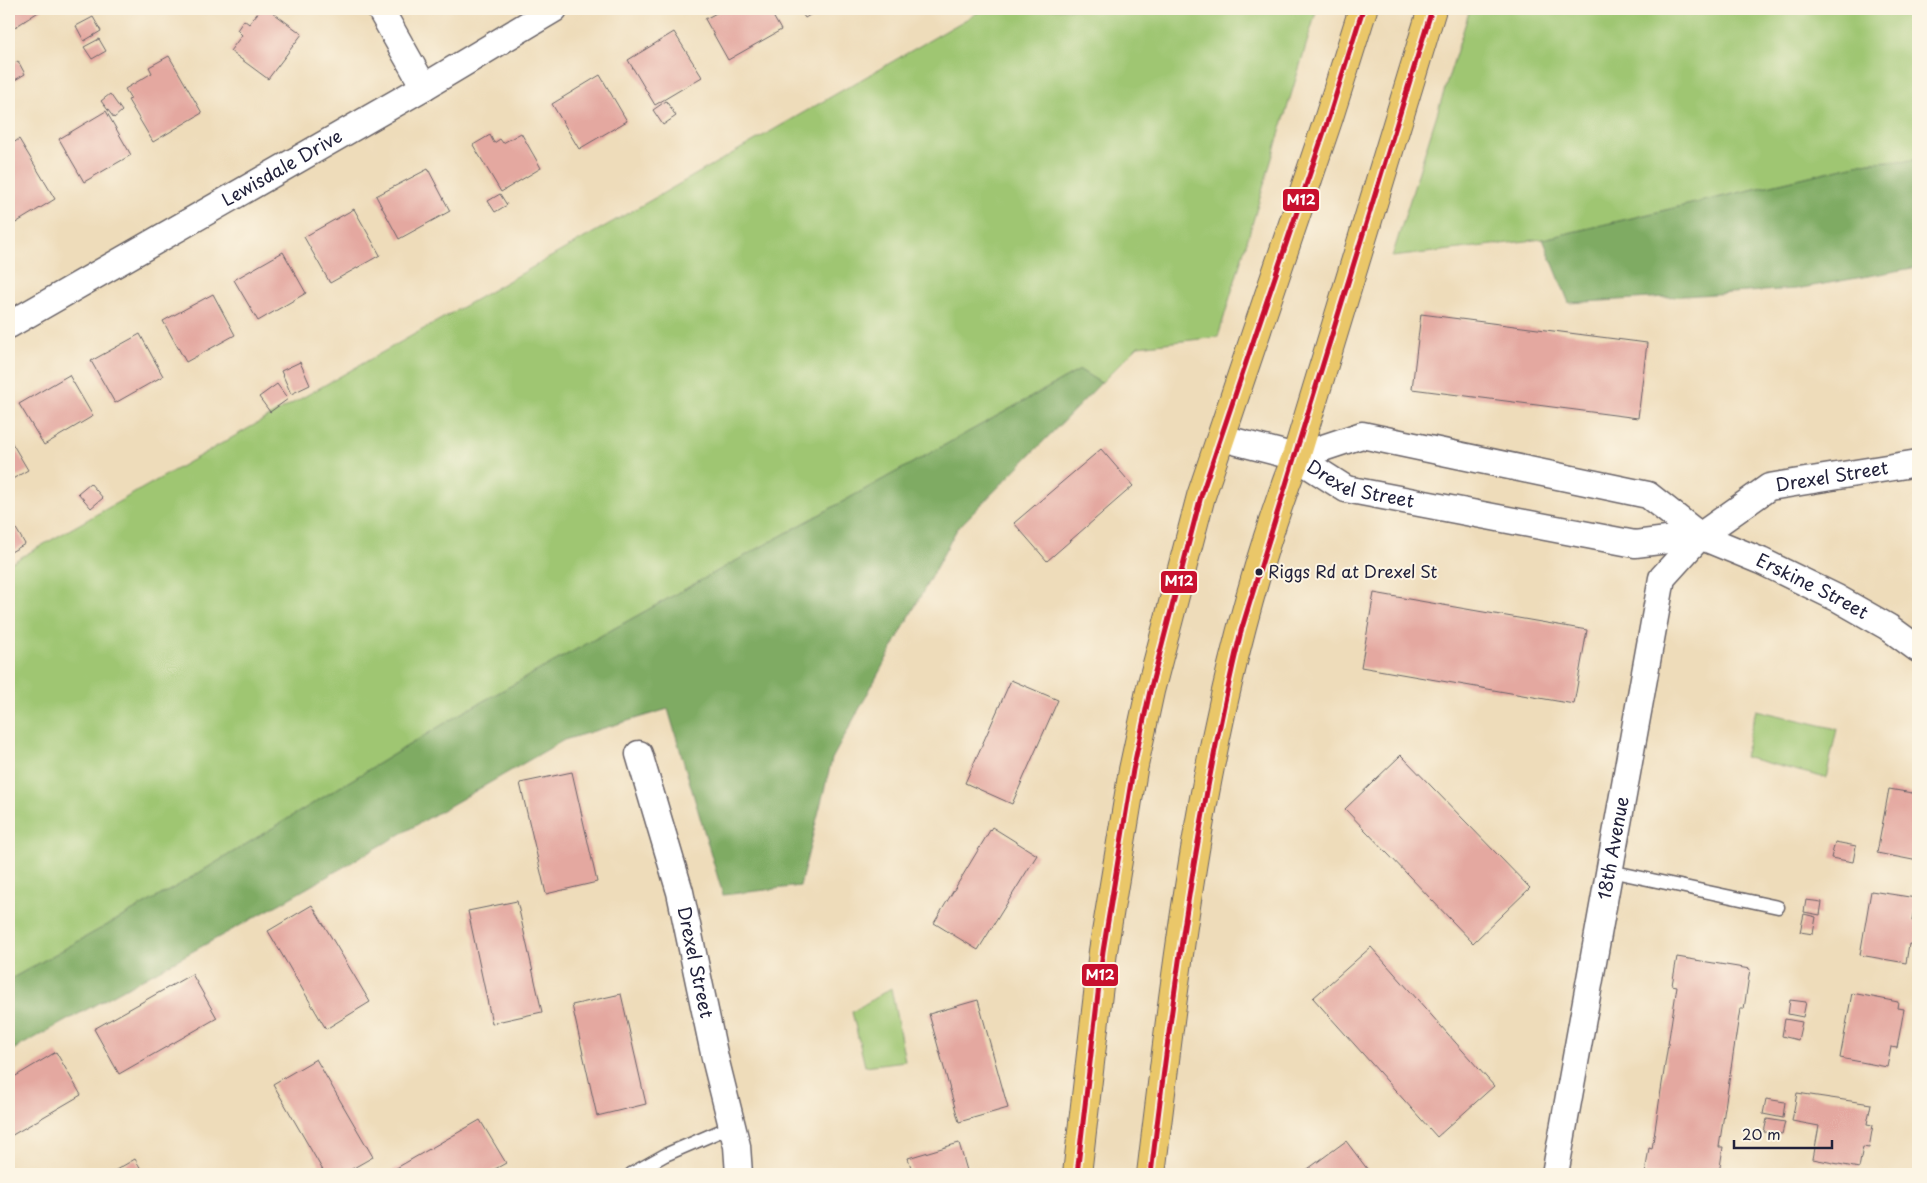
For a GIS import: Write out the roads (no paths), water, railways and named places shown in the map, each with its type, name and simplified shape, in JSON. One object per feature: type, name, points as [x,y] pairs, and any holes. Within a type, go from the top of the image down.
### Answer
[{"type":"main road","points":[[1076,1174],[1103,951],[1133,770],[1150,691],[1201,496],[1222,438],[1363,9]]},
{"type":"main road","points":[[1151,1174],[1175,975],[1219,717],[1274,514],[1296,457],[1432,9]]},
{"type":"street","points":[[380,9],[424,87]]},
{"type":"street","name":"Lewisdale Drive","points":[[9,326],[424,87],[554,9]]},
{"type":"street","name":"Drexel Street","points":[[1296,457],[1362,436],[1648,495],[1700,536]]},
{"type":"street","points":[[1222,438],[1296,457]]},
{"type":"street","name":"Drexel Street","points":[[1296,457],[1346,489],[1635,544],[1700,536],[1769,487],[1918,463]]},
{"type":"street","name":"Erskine Street","points":[[1700,536],[1760,561],[1837,598],[1888,627],[1918,649]]},
{"type":"street","name":"18th Avenue","points":[[1555,1174],[1662,578],[1700,536]]},
{"type":"street","name":"Drexel Street","points":[[639,754],[680,892],[715,1058],[732,1126],[739,1174]]},
{"type":"lane","points":[[1610,871],[1778,907]]},
{"type":"lane","points":[[631,1174],[665,1154],[732,1126]]},
{"type":"place","name":"Riggs Rd at Drexel St","points":[[1259,572]]}]
